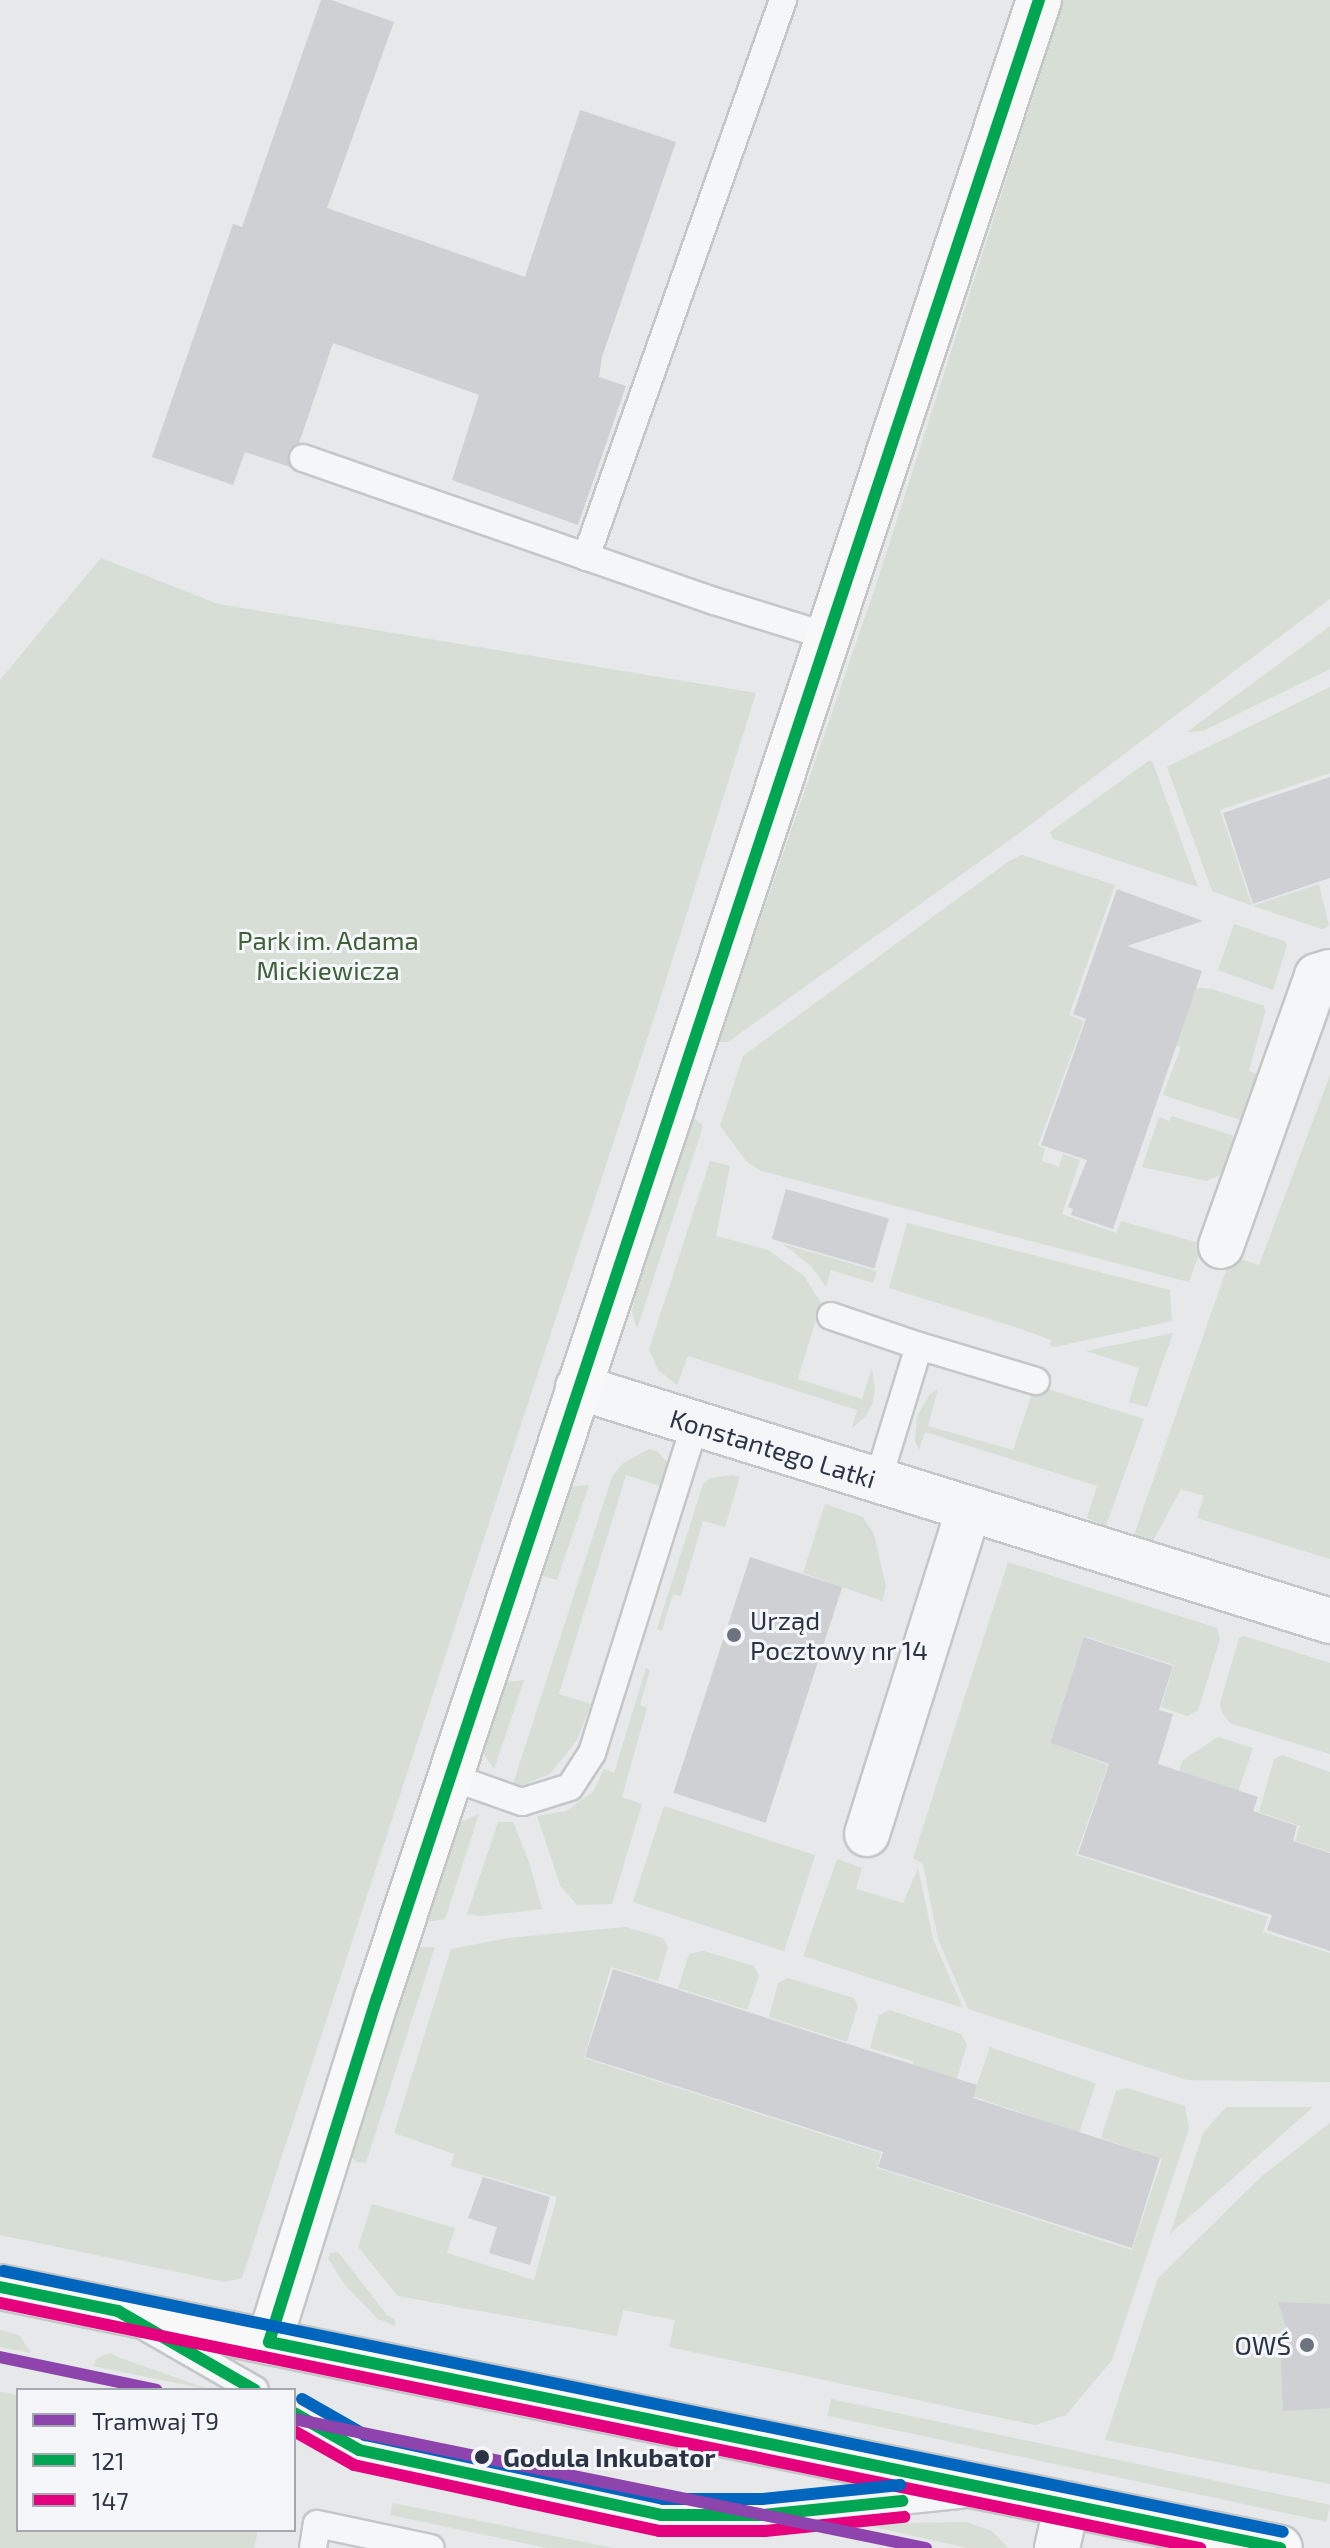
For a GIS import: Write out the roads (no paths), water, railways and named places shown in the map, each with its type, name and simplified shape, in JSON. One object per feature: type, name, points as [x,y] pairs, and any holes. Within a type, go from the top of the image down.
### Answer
[{"type":"street","points":[[269,2342],[578,1387],[830,637],[1039,0]]},
{"type":"street","points":[[1221,1246],[1317,976],[1330,972]]},
{"type":"street","name":"Konstantego Latki","points":[[578,1387],[1330,1621]]},
{"type":"street","points":[[867,1834],[969,1509]]},
{"type":"street","points":[[0,2287],[1280,2548]]},
{"type":"street","points":[[1057,2548],[1067,2504]]},
{"type":"lane","points":[[586,557],[783,0]]},
{"type":"lane","points":[[303,458],[586,557],[830,637]]},
{"type":"lane","points":[[831,1316],[1036,1381]]},
{"type":"lane","points":[[878,1480],[919,1346]]},
{"type":"lane","points":[[451,1777],[522,1802],[570,1787],[592,1753],[695,1425]]},
{"type":"lane","points":[[118,2311],[252,2388]]},
{"type":"lane","points":[[296,2414],[359,2450],[661,2515],[763,2515],[1001,2491]]},
{"type":"lane","points":[[313,2548],[317,2524],[431,2548]]},
{"type":"tram line","name":"T9","points":[[0,2357],[147,2388]]},
{"type":"tram line","name":"T9","points":[[296,2419],[926,2548]]},
{"type":"place","name":"Urząd Pocztowy nr 14","points":[[734,1635]]},
{"type":"place","name":"OWŚ","points":[[1307,2345]]},
{"type":"place","name":"Godula Inkubator","points":[[482,2457]]},
{"type":"park label","name":"Park im. Adama Mickiewicza","points":[[328,955]]}]
